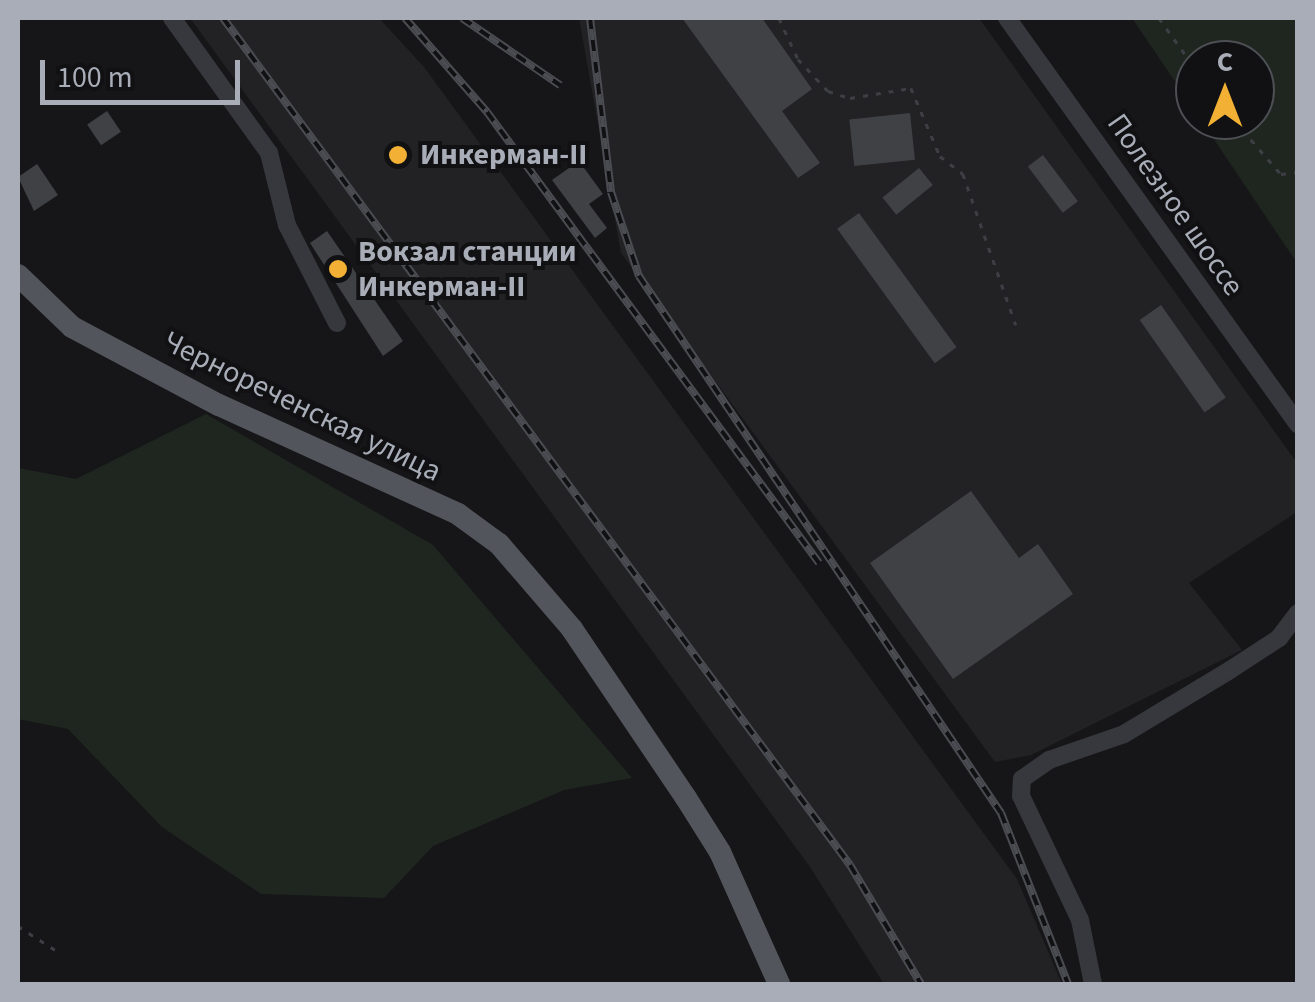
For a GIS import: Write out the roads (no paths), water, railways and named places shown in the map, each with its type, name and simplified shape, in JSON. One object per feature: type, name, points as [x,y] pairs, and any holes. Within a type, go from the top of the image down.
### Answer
[{"type":"main road","name":"Чернореченская улица","points":[[18,274],[72,327],[480,528],[553,603],[720,852],[779,984]]},
{"type":"street","points":[[172,18],[268,154],[287,226],[337,324]]},
{"type":"street","name":"Полезное шоссе","points":[[1007,18],[1298,424]]},
{"type":"street","points":[[1093,984],[1080,920],[1021,796],[1022,779],[1049,760],[1124,734],[1279,638],[1298,613]]},
{"type":"railway","points":[[223,18],[850,865],[921,984]]},
{"type":"railway","points":[[405,18],[487,112],[819,563]]},
{"type":"railway","points":[[462,18],[560,85]]},
{"type":"railway","points":[[590,18],[611,192],[639,276],[1001,813],[1068,984]]},
{"type":"place","name":"Инкерман-II","points":[[398,155]]},
{"type":"place","name":"Вокзал станции Инкерман-II","points":[[338,269]]}]
